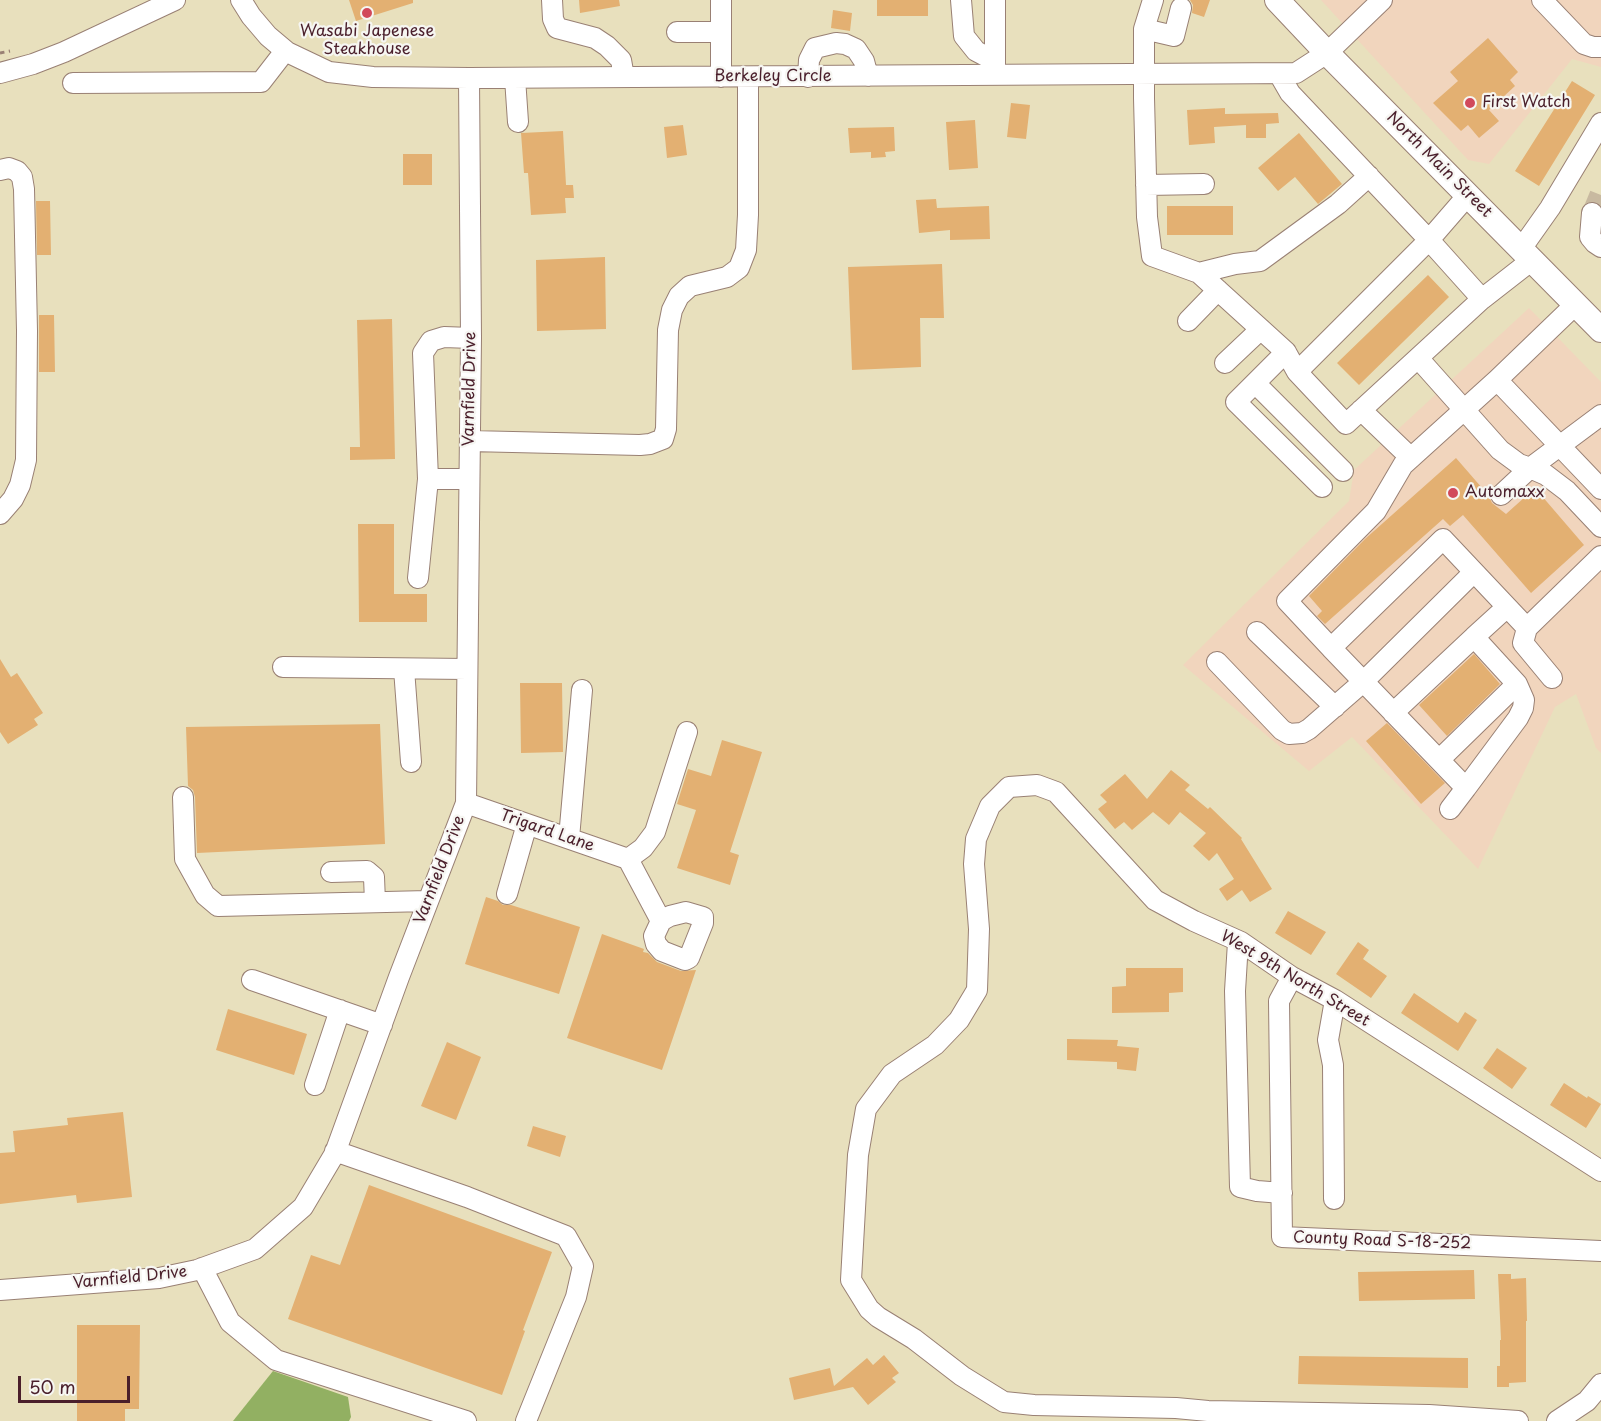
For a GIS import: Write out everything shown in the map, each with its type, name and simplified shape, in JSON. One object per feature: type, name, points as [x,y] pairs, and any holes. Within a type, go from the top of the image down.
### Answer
[{"type":"main road","name":"North Main Street","points":[[1277,0],[1601,330]]},
{"type":"street","points":[[0,72],[33,64],[64,52],[175,0]]},
{"type":"street","name":"Berkeley Circle","points":[[241,0],[251,16],[285,51],[329,72],[373,77],[470,78],[868,76],[995,68],[1144,75],[1296,74],[1327,53],[1382,0]]},
{"type":"street","points":[[552,0],[552,19],[557,28],[595,38],[607,46],[621,60],[624,77]]},
{"type":"street","points":[[721,0],[721,77]]},
{"type":"street","points":[[961,0],[964,36],[976,51],[995,68]]},
{"type":"street","points":[[995,0],[995,68]]},
{"type":"street","points":[[1152,0],[1144,29],[1147,217],[1152,256],[1199,273],[1286,352],[1297,372],[1346,424],[1482,299],[1526,254],[1550,208],[1601,123]]},
{"type":"street","points":[[1542,0],[1584,44],[1601,47]]},
{"type":"street","points":[[1144,29],[1174,36],[1180,8]]},
{"type":"street","points":[[677,32],[721,32]]},
{"type":"street","points":[[808,77],[809,60],[816,48],[836,44],[845,44],[856,49],[864,61],[868,76]]},
{"type":"street","points":[[73,83],[261,82],[285,51]]},
{"type":"street","points":[[1279,74],[1290,93],[1482,299]]},
{"type":"street","points":[[470,441],[640,445],[663,439],[666,429],[668,330],[672,310],[679,296],[690,286],[727,277],[739,268],[746,250],[748,77]]},
{"type":"street","name":"Varnfield Drive","points":[[0,1290],[159,1278],[202,1269],[255,1249],[303,1207],[335,1151],[466,802],[471,338],[470,78]]},
{"type":"street","points":[[515,78],[518,122]]},
{"type":"street","points":[[0,170],[9,168],[17,171],[23,183],[26,227],[27,342],[26,460],[20,485],[13,499],[0,514]]},
{"type":"street","points":[[1199,273],[1235,264],[1260,261],[1338,204],[1369,176]]},
{"type":"street","points":[[1146,185],[1204,184]]},
{"type":"street","points":[[1297,372],[1429,240],[1468,195]]},
{"type":"street","points":[[1592,213],[1590,237],[1601,247]]},
{"type":"street","points":[[1188,321],[1218,290]]},
{"type":"street","points":[[1466,788],[1287,601],[1376,511],[1403,465],[1497,380],[1576,304]]},
{"type":"street","points":[[1225,363],[1261,329]]},
{"type":"street","points":[[418,578],[428,479],[423,353],[431,341],[444,337],[471,338]]},
{"type":"street","points":[[1286,352],[1236,402],[1322,487]]},
{"type":"street","points":[[1418,358],[1500,450],[1519,464],[1546,475],[1562,487],[1601,526]]},
{"type":"street","points":[[1497,380],[1601,489]]},
{"type":"street","points":[[1256,383],[1343,471]]},
{"type":"street","points":[[1361,410],[1411,458]]},
{"type":"street","points":[[1501,495],[1530,468],[1601,415]]},
{"type":"street","points":[[428,479],[469,479]]},
{"type":"street","points":[[1331,648],[1443,539],[1527,628]]},
{"type":"street","points":[[1552,678],[1523,643],[1527,628],[1601,556]]},
{"type":"street","points":[[1217,662],[1282,730],[1296,735],[1309,729],[1363,682],[1474,572]]},
{"type":"street","points":[[1393,713],[1507,607]]},
{"type":"street","points":[[1257,632],[1335,707]]},
{"type":"street","points":[[1450,809],[1518,718],[1524,700],[1517,684],[1474,638]]},
{"type":"street","points":[[283,667],[467,669]]},
{"type":"street","points":[[404,669],[411,762]]},
{"type":"street","points":[[1439,760],[1517,684]]},
{"type":"street","points":[[569,838],[582,690]]},
{"type":"street","points":[[661,921],[628,859],[643,848],[655,832],[687,732]]},
{"type":"street","name":"West 9th North Street","points":[[1518,1421],[1338,1416],[1176,1408],[1055,1413],[1035,1405],[1004,1402],[962,1376],[869,1309],[851,1280],[858,1155],[866,1109],[892,1074],[935,1045],[959,1020],[977,990],[979,929],[974,864],[976,839],[990,806],[1009,787],[1037,785],[1056,792],[1155,900],[1238,942],[1292,977],[1335,1000],[1601,1171]]},
{"type":"street","points":[[183,797],[185,859],[205,895],[218,906],[428,901]]},
{"type":"street","name":"Trigard Lane","points":[[466,802],[628,859]]},
{"type":"street","points":[[507,894],[528,824]]},
{"type":"street","points":[[331,872],[367,872],[374,877],[375,902]]},
{"type":"street","points":[[1238,942],[1235,991],[1240,1187],[1257,1191],[1282,1192]]},
{"type":"street","name":"County Road S-18-252","points":[[1292,977],[1279,1001],[1282,1237],[1601,1251]]},
{"type":"street","points":[[252,980],[382,1025]]},
{"type":"street","points":[[1334,1199],[1333,1065],[1328,1040],[1335,1000]]},
{"type":"street","points":[[315,1085],[340,1010]]},
{"type":"street","points":[[335,1151],[467,1197],[566,1236],[583,1266],[576,1297],[526,1421]]},
{"type":"street","points":[[202,1269],[230,1322],[276,1360],[466,1421]]},
{"type":"street","points":[[1557,1421],[1594,1406],[1601,1384]]},
{"type":"shaded area","points":[[1321,0],[1601,0],[1601,67],[1572,59],[1489,164],[1468,160]]},
{"type":"shaded area","points":[[1529,308],[1601,382],[1601,753],[1596,748],[1576,694],[1555,707],[1478,869],[1352,737],[1309,771],[1183,665],[1349,501],[1354,470]]},
{"type":"green space","points":[[273,1371],[348,1397],[351,1417],[349,1421],[233,1421]]},
{"type":"building","name":"Wasabi Japenese Steakhouse","points":[[349,0],[413,0],[413,3],[356,21]]},
{"type":"building","points":[[579,0],[619,0],[620,6],[580,13]]},
{"type":"building","points":[[877,0],[928,0],[928,16],[877,16]]},
{"type":"building","points":[[1190,0],[1210,0],[1204,17],[1192,13],[1193,5]]},
{"type":"building","points":[[833,10],[852,13],[850,31],[831,28]]},
{"type":"building","points":[[1488,38],[1518,72],[1510,80],[1515,86],[1489,110],[1499,121],[1479,138],[1468,125],[1461,131],[1433,103],[1458,81],[1450,72]]},
{"type":"building","points":[[1572,81],[1595,95],[1539,186],[1515,171]]},
{"type":"building","points":[[1011,103],[1030,105],[1026,139],[1007,137]]},
{"type":"building","points":[[1225,108],[1225,114],[1278,113],[1279,123],[1266,124],[1266,138],[1246,138],[1246,125],[1214,127],[1215,143],[1189,145],[1187,110]]},
{"type":"building","points":[[975,120],[978,168],[949,170],[946,122]]},
{"type":"building","points":[[683,125],[687,155],[667,158],[664,127]]},
{"type":"building","points":[[894,127],[895,151],[885,152],[886,157],[871,158],[871,152],[850,153],[848,128]]},
{"type":"building","points":[[563,131],[566,185],[573,185],[574,198],[565,198],[566,213],[531,215],[528,173],[524,173],[521,133]]},
{"type":"building","points":[[1299,133],[1342,184],[1318,204],[1295,177],[1278,191],[1258,168]]},
{"type":"building","points":[[403,154],[432,154],[432,185],[403,185]]},
{"type":"building","points":[[936,199],[937,208],[989,206],[990,239],[950,240],[950,230],[919,233],[916,200]]},
{"type":"building","points":[[36,201],[50,201],[51,255],[37,255]]},
{"type":"building","points":[[1167,206],[1233,206],[1233,235],[1167,235]]},
{"type":"building","points":[[605,257],[606,329],[537,331],[536,260]]},
{"type":"building","points":[[942,264],[944,318],[920,318],[921,367],[852,370],[848,267]]},
{"type":"building","points":[[1428,275],[1449,297],[1359,385],[1337,363]]},
{"type":"building","points":[[39,315],[54,315],[55,372],[39,372]]},
{"type":"building","points":[[392,319],[395,459],[350,460],[350,447],[360,447],[357,320]]},
{"type":"building","points":[[1456,458],[1489,496],[1492,503],[1506,514],[1535,488],[1584,545],[1531,593],[1463,515],[1450,526],[1443,519],[1325,624],[1317,616],[1322,611],[1309,596],[1365,539]]},
{"type":"building","points":[[358,524],[394,524],[394,594],[427,594],[427,622],[359,622]]},
{"type":"building","points":[[1474,654],[1500,684],[1447,736],[1419,705]]},
{"type":"building","points":[[0,659],[11,677],[17,673],[43,713],[34,719],[38,725],[8,744],[0,732]]},
{"type":"building","points":[[520,683],[562,683],[563,752],[521,753]]},
{"type":"building","points":[[1387,723],[1445,783],[1421,804],[1366,741]]},
{"type":"building","points":[[380,724],[385,844],[197,853],[195,797],[193,790],[188,786],[186,727]]},
{"type":"building","points":[[722,740],[762,752],[730,852],[739,855],[730,885],[677,868],[696,810],[677,804],[688,769],[711,776]]},
{"type":"building","points":[[1171,770],[1190,785],[1185,790],[1208,809],[1210,807],[1242,838],[1272,889],[1250,902],[1242,890],[1227,901],[1219,889],[1234,879],[1217,853],[1209,861],[1193,846],[1206,833],[1180,812],[1169,825],[1153,812],[1132,830],[1124,822],[1115,829],[1098,809],[1107,802],[1100,795],[1125,774],[1147,799]]},
{"type":"building","points":[[486,897],[503,905],[511,905],[580,927],[559,994],[465,964]]},
{"type":"building","points":[[1288,911],[1326,932],[1311,955],[1275,933]]},
{"type":"building","points":[[602,934],[644,949],[643,952],[648,953],[657,962],[681,971],[696,970],[662,1070],[567,1038]]},
{"type":"building","points":[[1358,942],[1369,950],[1363,959],[1387,976],[1371,998],[1336,974]]},
{"type":"building","points":[[1126,968],[1183,968],[1183,992],[1169,993],[1169,1012],[1112,1013],[1112,987],[1126,986]]},
{"type":"building","points":[[1414,993],[1458,1023],[1465,1012],[1477,1020],[1458,1051],[1401,1013]]},
{"type":"building","points":[[228,1009],[307,1034],[294,1075],[216,1050]]},
{"type":"building","points":[[1067,1039],[1118,1040],[1117,1046],[1139,1048],[1136,1071],[1117,1069],[1117,1062],[1067,1060]]},
{"type":"building","points":[[447,1042],[481,1057],[456,1120],[421,1106]]},
{"type":"building","points":[[1497,1048],[1527,1068],[1512,1089],[1483,1068]]},
{"type":"building","points":[[1564,1083],[1601,1104],[1586,1128],[1550,1105]]},
{"type":"building","points":[[123,1112],[132,1197],[77,1203],[76,1195],[0,1204],[0,1153],[15,1152],[13,1131],[68,1125],[67,1118]]},
{"type":"building","points":[[533,1126],[566,1136],[560,1157],[527,1146]]},
{"type":"building","points":[[369,1185],[552,1252],[502,1395],[288,1319],[311,1255],[340,1265]]},
{"type":"building","points":[[1474,1270],[1475,1299],[1359,1301],[1358,1272]]},
{"type":"building","points":[[1498,1274],[1511,1274],[1511,1279],[1526,1278],[1526,1382],[1509,1383],[1509,1387],[1497,1387],[1501,1340]]},
{"type":"building","points":[[77,1325],[140,1325],[139,1409],[125,1409],[125,1421],[77,1421]]},
{"type":"building","points":[[884,1355],[899,1373],[892,1378],[896,1382],[868,1405],[853,1387],[794,1400],[789,1378],[830,1368],[834,1386],[867,1358],[873,1365]]},
{"type":"building","points":[[1299,1356],[1468,1358],[1468,1388],[1298,1384]]},
{"type":"tunnel","points":[[1592,213],[1601,191]]},
{"type":"place","name":"Wasabi Japenese Steakhouse","points":[[367,13]]},
{"type":"place","name":"First Watch","points":[[1470,103]]},
{"type":"place","name":"Automaxx","points":[[1453,493]]}]
